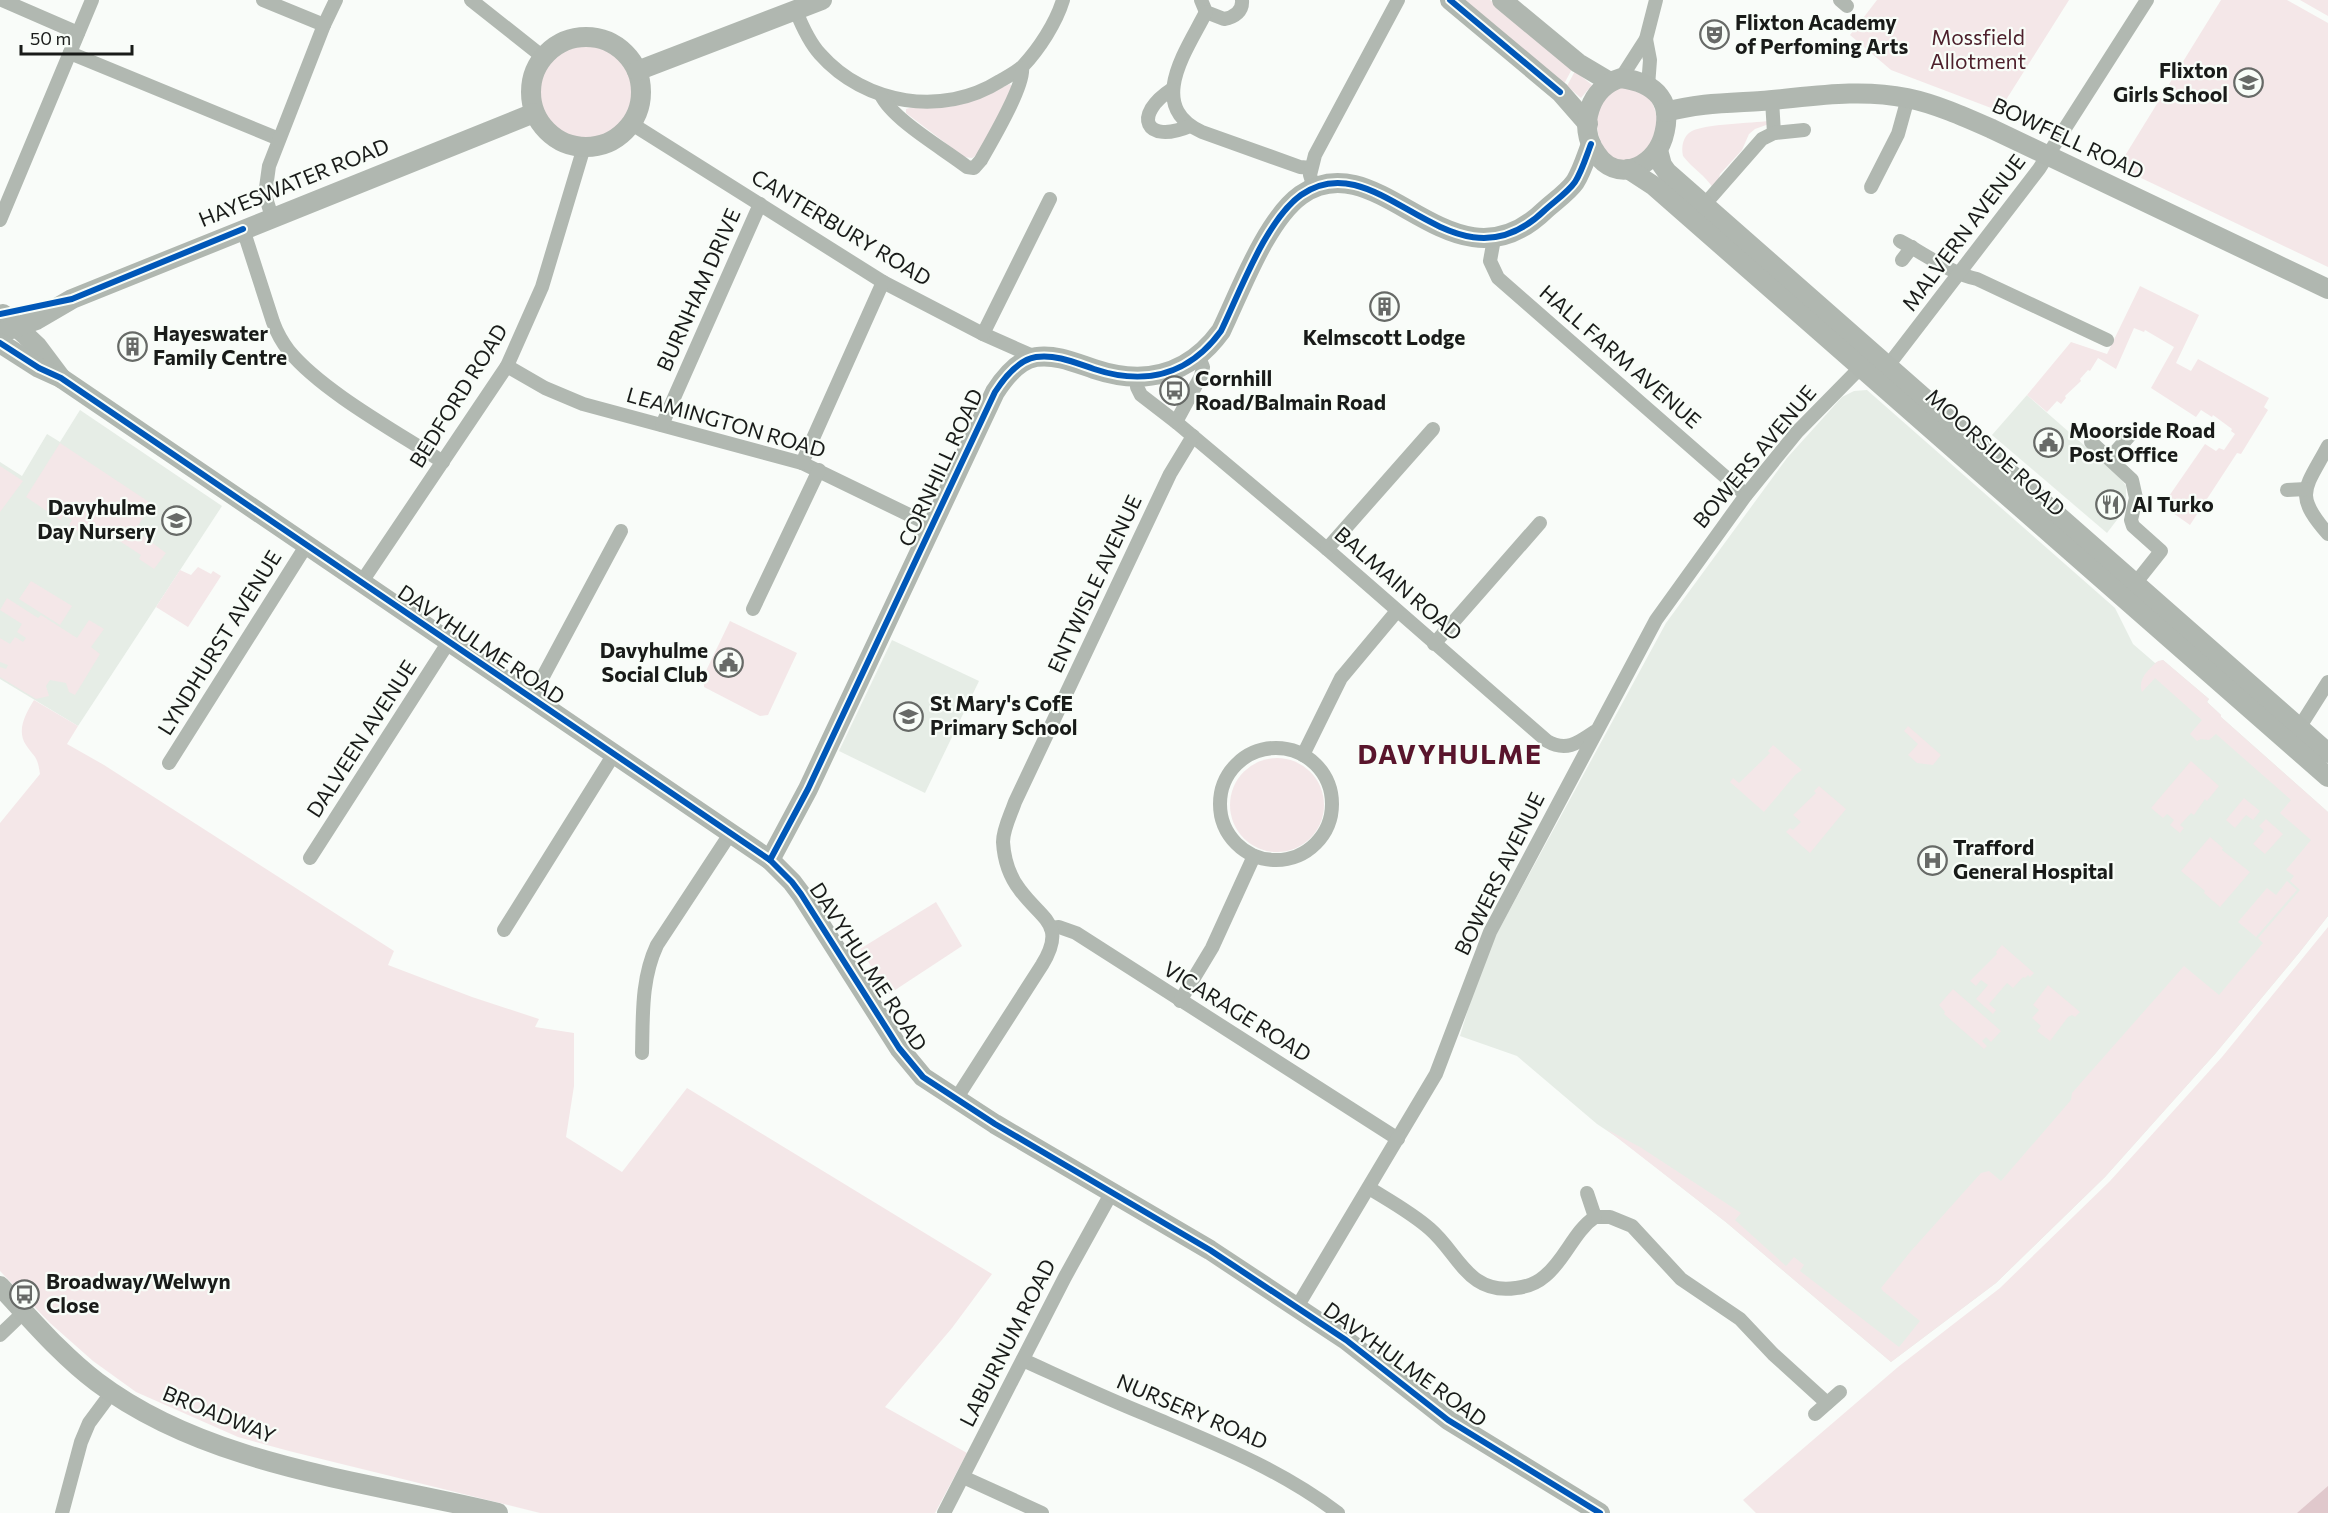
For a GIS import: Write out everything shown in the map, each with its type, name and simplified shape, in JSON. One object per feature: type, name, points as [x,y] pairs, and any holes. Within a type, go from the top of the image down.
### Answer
[{"type":"street","points":[[2,0],[78,33]]},
{"type":"street","points":[[0,220],[92,0]]},
{"type":"street","points":[[263,0],[324,25]]},
{"type":"street","points":[[272,217],[265,195],[265,183],[279,139],[336,0]]},
{"type":"street","points":[[471,0],[543,57]]},
{"type":"street","points":[[637,71],[822,0]]},
{"type":"street","points":[[796,10],[805,32],[820,54],[855,83],[881,95],[909,101],[947,101],[969,96],[992,86],[1022,68],[1054,20],[1063,0]]},
{"type":"street","points":[[1242,0],[1241,8],[1229,18],[1216,18],[1204,6],[1175,75],[1172,89],[1178,112],[1190,126],[1300,167],[1313,161]]},
{"type":"street","points":[[1314,188],[1310,175],[1313,161],[1398,0]]},
{"type":"street","points":[[1450,0],[1560,92],[1588,124]]},
{"type":"street","points":[[1502,0],[1578,63],[1615,80],[1635,80],[1648,86],[1663,100],[1666,112],[1665,130],[1658,150],[1651,160],[1643,166],[1600,172],[1574,182]]},
{"type":"street","points":[[1623,169],[1602,160],[1591,144],[1588,124],[1592,102],[1598,92],[1615,80],[1646,39],[1656,0]]},
{"type":"street","name":"MALVERN AVENUE","points":[[1883,373],[2049,155],[2147,0]]},
{"type":"street","points":[[587,37],[603,39],[617,46],[629,57],[637,71],[641,87],[639,106],[632,123],[619,137],[602,145],[584,147],[559,140],[548,132],[534,113],[531,99],[534,72],[543,57],[556,45],[571,39],[587,37]]},
{"type":"street","points":[[1646,39],[1650,60],[1648,86]]},
{"type":"street","points":[[70,53],[279,139]]},
{"type":"street","points":[[881,95],[885,104],[901,118],[967,167],[974,168],[981,160],[1018,89],[1023,74],[1022,68]]},
{"type":"street","points":[[1172,89],[1152,106],[1147,115],[1149,122],[1153,129],[1160,133],[1169,133],[1190,126]]},
{"type":"street","name":"BOWFELL ROAD","points":[[1666,112],[1696,105],[1856,93],[1908,98],[1953,112],[2049,155],[2328,289]]},
{"type":"street","points":[[1871,187],[1898,134],[1908,98]]},
{"type":"street","points":[[1772,100],[1774,133]]},
{"type":"street","name":"HAYESWATER ROAD","points":[[5,322],[36,320],[72,299],[534,113]]},
{"type":"street","name":"CANTERBURY ROAD","points":[[632,123],[883,282],[983,334],[1035,357]]},
{"type":"street","points":[[1705,204],[1762,139],[1774,133],[1804,130]]},
{"type":"street","points":[[1035,357],[1066,360],[1108,373],[1137,378],[1157,375],[1178,368],[1198,357],[1210,346],[1221,331],[1272,228],[1292,203],[1314,188],[1340,183],[1354,185],[1369,190],[1449,231],[1478,239],[1494,239],[1520,231],[1532,224],[1574,182],[1591,144]]},
{"type":"street","name":"BEDFORD ROAD","points":[[362,583],[507,366],[542,287],[584,147]]},
{"type":"street","name":"MOORSIDE ROAD","points":[[1658,150],[1662,165],[1667,172],[1705,204],[1883,373],[2294,735],[2328,777]]},
{"type":"street","name":"MOORSIDE ROAD","points":[[1623,169],[1654,186],[1883,373]]},
{"type":"street","points":[[983,334],[1050,199]]},
{"type":"street","name":"BURNHAM DRIVE","points":[[662,425],[760,204]]},
{"type":"street","points":[[243,230],[273,322],[290,352],[348,400],[443,462]]},
{"type":"street","name":"HALL FARM AVENUE","points":[[1494,239],[1490,261],[1498,278],[1746,495]]},
{"type":"street","points":[[1902,260],[1906,244],[1959,275],[1977,279],[2107,340]]},
{"type":"street","points":[[802,463],[883,282]]},
{"type":"street","points":[[5,322],[47,357],[61,378]]},
{"type":"street","points":[[0,343],[39,368],[61,378]]},
{"type":"street","name":"CORNHILL ROAD","points":[[770,860],[808,789],[995,392],[1012,371],[1023,362],[1035,357]]},
{"type":"street","points":[[1176,422],[1201,376],[1203,367],[1198,357]]},
{"type":"street","name":"LEAMINGTON ROAD","points":[[507,366],[564,397],[802,463],[932,526]]},
{"type":"street","name":"BOWERS AVENUE","points":[[1297,1307],[1441,1063],[1490,932],[1656,620],[1746,495],[1797,432],[1858,370],[1883,373]]},
{"type":"street","name":"DAVYHULME ROAD","points":[[61,378],[770,860],[801,894],[910,1063],[923,1077],[956,1099],[1210,1250],[1346,1340],[1448,1420],[1600,1513]]},
{"type":"street","name":"BALMAIN ROAD","points":[[1137,378],[1137,387],[1142,395],[1327,549],[1547,741],[1563,747],[1574,745],[1598,729]]},
{"type":"street","points":[[1327,549],[1432,429]]},
{"type":"street","points":[[2110,458],[2131,434]]},
{"type":"street","name":"ENTWISLE AVENUE","points":[[1051,928],[1047,919],[1020,890],[1012,875],[1006,859],[1003,840],[1008,822],[1015,802],[1155,505],[1191,438]]},
{"type":"street","points":[[2091,442],[2132,480],[2136,498],[2130,520],[2133,526],[2161,551],[2129,591]]},
{"type":"street","points":[[2326,527],[2310,514],[2306,501],[2306,489],[2328,447]]},
{"type":"street","points":[[753,609],[819,470]]},
{"type":"street","points":[[2288,490],[2306,489]]},
{"type":"street","points":[[1434,644],[1540,524]]},
{"type":"street","points":[[531,699],[621,531]]},
{"type":"street","name":"LYNDHURST AVENUE","points":[[169,763],[306,546]]},
{"type":"street","points":[[1303,755],[1341,678],[1396,611]]},
{"type":"street","name":"DALVEEN AVENUE","points":[[310,858],[448,643]]},
{"type":"street","points":[[2294,735],[2328,682]]},
{"type":"street","name":"MOORSIDE ROAD","points":[[2294,735],[2328,753]]},
{"type":"street","points":[[1280,749],[1303,755],[1318,767],[1328,783],[1332,801],[1330,820],[1326,829],[1308,850],[1291,859],[1272,860],[1254,856],[1239,847],[1222,819],[1220,803],[1226,779],[1241,760],[1255,752],[1280,749]]},
{"type":"street","points":[[504,930],[614,754]]},
{"type":"street","points":[[642,1053],[646,976],[649,962],[657,945],[730,834]]},
{"type":"street","points":[[1180,1001],[1212,948],[1254,856]]},
{"type":"street","name":"VICARAGE ROAD","points":[[1051,928],[1059,927],[1076,933],[1398,1139]]},
{"type":"street","points":[[956,1099],[1048,954],[1052,942],[1051,928]]},
{"type":"street","points":[[1369,1188],[1431,1230],[1474,1279],[1498,1289],[1524,1287],[1544,1277],[1595,1217],[1610,1217],[1632,1226],[1681,1279],[1740,1319],[1773,1354],[1827,1403]]},
{"type":"street","name":"LABURNUM ROAD","points":[[944,1513],[1065,1277],[1112,1192]]},
{"type":"street","points":[[1587,1193],[1595,1217]]},
{"type":"street","name":"BROADWAY","points":[[0,1286],[66,1356],[129,1404],[164,1421],[235,1453],[451,1508],[498,1513]]},
{"type":"street","points":[[0,1335],[24,1312]]},
{"type":"street","name":"NURSERY ROAD","points":[[1023,1360],[1277,1472],[1338,1513]]},
{"type":"street","points":[[62,1513],[81,1442],[89,1423],[111,1392]]},
{"type":"street","points":[[1815,1414],[1840,1392]]},
{"type":"street","points":[[963,1477],[1042,1513]]},
{"type":"shaded area","name":"Trafford General Hospital","points":[[1867,390],[2115,608],[2133,644],[2155,663],[2163,660],[2209,699],[2207,702],[2221,717],[2328,812],[2328,916],[2299,953],[2215,1054],[2105,1177],[1996,1283],[1891,1362],[1727,1223],[1621,1140],[1597,1124],[1517,1056],[1460,1036],[1489,948],[1666,623],[1787,458],[1842,397],[1854,391]]},
{"type":"shaded area","points":[[2027,395],[2119,476],[2126,486],[2126,508],[2107,533],[1992,435]]},
{"type":"shaded area","points":[[80,410],[222,506],[78,726],[0,679],[0,462],[22,476],[47,434],[60,442]]},
{"type":"shaded area","name":"St Mary's CofE Primary School","points":[[892,640],[979,681],[925,793],[839,751]]},
{"type":"shaded area","points":[[2328,1486],[2328,1513],[2297,1513]]},
{"type":"green space","points":[[1462,0],[1490,0],[1496,4],[1572,69],[1564,84]]},
{"type":"green space","name":"Mossfield Allotment","points":[[1877,0],[2069,0],[1999,111],[1891,70],[1850,35]]},
{"type":"green space","name":"Flixton Girls School","points":[[2221,0],[2287,0],[2328,23],[2328,267],[2118,167]]},
{"type":"green space","points":[[2300,0],[2328,0],[2328,16]]},
{"type":"green space","points":[[586,45],[604,49],[619,59],[629,74],[633,92],[629,110],[619,125],[604,135],[586,139],[568,135],[553,125],[543,110],[539,92],[543,74],[553,59],[568,49]]},
{"type":"green space","points":[[1575,71],[1592,85],[1581,98],[1567,86]]},
{"type":"green space","points":[[1010,84],[1012,87],[980,153],[972,158],[964,157],[906,113],[906,109],[910,108],[948,107],[961,104]]},
{"type":"green space","points":[[1617,87],[1634,87],[1643,92],[1653,104],[1657,119],[1656,134],[1652,144],[1632,161],[1611,157],[1601,144],[1597,129],[1600,107],[1606,97]]},
{"type":"green space","points":[[1769,121],[1769,124],[1749,134],[1742,150],[1720,174],[1717,186],[1713,188],[1683,156],[1683,142],[1692,131],[1718,125]]},
{"type":"green space","points":[[2140,286],[2199,315],[2176,363],[2191,371],[2198,359],[2269,398],[2264,407],[2268,410],[2241,454],[2237,453],[2190,525],[2173,513],[2178,506],[2167,499],[2205,444],[2216,451],[2219,448],[2224,450],[2235,434],[2231,431],[2232,429],[2213,415],[2212,417],[2201,410],[2196,417],[2151,388],[2174,347],[2145,330],[2144,332],[2134,328],[2116,369],[2098,358],[2090,371],[2088,370],[2080,379],[2081,381],[2065,396],[2061,404],[2057,401],[2047,412],[2027,395],[2071,342],[2107,354]]},
{"type":"green space","points":[[60,443],[152,504],[135,530],[166,553],[154,569],[139,559],[141,555],[118,540],[100,539],[86,529],[82,534],[69,525],[72,520],[64,515],[60,520],[26,497]]},
{"type":"green space","points":[[0,466],[23,481],[0,512]]},
{"type":"green space","points":[[198,567],[221,576],[188,627],[156,607],[180,570],[191,575]]},
{"type":"green space","points":[[31,581],[72,606],[60,625],[19,599]]},
{"type":"green space","points":[[7,598],[38,618],[41,615],[77,638],[89,620],[104,629],[91,647],[100,654],[75,695],[69,692],[66,683],[50,680],[46,686],[49,696],[36,699],[0,677],[0,667],[6,669],[8,665],[0,662],[0,638],[10,644],[15,637],[23,642],[26,638],[17,632],[22,624],[0,610]]},
{"type":"green space","points":[[730,621],[797,653],[768,715],[760,716],[704,687],[704,675]]},
{"type":"green space","points":[[2163,660],[2209,699],[2207,702],[2221,717],[2328,812],[2328,916],[2215,1054],[2105,1177],[1996,1283],[1891,1362],[1727,1223],[1606,1129],[1640,1147],[1741,1213],[1735,1220],[1786,1266],[1794,1257],[1804,1265],[1800,1271],[1899,1347],[1920,1321],[1881,1288],[1911,1251],[1981,1173],[1989,1171],[2001,1181],[2071,1100],[2072,1093],[2184,966],[2219,995],[2263,943],[2258,938],[2300,890],[2290,881],[2294,876],[2286,870],[2311,840],[2280,813],[2291,800],[2216,734],[2209,740],[2197,741],[2190,734],[2202,720],[2155,678],[2142,692],[2142,679],[2151,667]]},
{"type":"green space","points":[[34,700],[78,726],[67,744],[104,765],[394,951],[388,965],[472,997],[539,1019],[535,1027],[574,1033],[574,1086],[566,1137],[622,1172],[687,1088],[992,1274],[952,1328],[885,1407],[967,1453],[935,1513],[540,1513],[238,1437],[136,1392],[93,1361],[50,1323],[0,1271],[0,823],[40,774],[37,760],[26,745],[22,733],[25,716]]},
{"type":"green space","points":[[1908,726],[1941,755],[1933,765],[1917,763],[1908,755],[1918,744],[1904,731]]},
{"type":"green space","points":[[1773,745],[1802,770],[1795,775],[1764,812],[1730,782],[1733,778],[1739,783],[1770,753],[1768,751]]},
{"type":"green space","points":[[1277,758],[1295,762],[1310,772],[1320,787],[1324,805],[1320,823],[1310,838],[1295,848],[1277,852],[1259,848],[1244,838],[1234,823],[1230,805],[1234,787],[1244,772],[1259,762]]},
{"type":"green space","points":[[2191,761],[2219,786],[2207,801],[2205,799],[2194,815],[2191,813],[2180,825],[2184,828],[2180,833],[2170,825],[2174,820],[2167,814],[2163,818],[2151,808]]},
{"type":"green space","points":[[1819,786],[1846,809],[1810,853],[1786,832],[1790,828],[1793,830],[1801,822],[1793,815],[1816,793],[1814,791]]},
{"type":"green space","points":[[2244,798],[2260,811],[2253,820],[2246,815],[2235,828],[2226,820]]},
{"type":"green space","points":[[2266,819],[2283,834],[2265,854],[2253,844],[2264,831],[2259,826]]},
{"type":"green space","points":[[2210,837],[2223,848],[2222,850],[2250,872],[2220,907],[2181,871]]},
{"type":"green space","points":[[2287,881],[2297,890],[2256,937],[2238,922],[2267,888],[2276,895]]},
{"type":"green space","points":[[936,902],[962,946],[889,994],[860,949]]},
{"type":"green space","points":[[2328,927],[2328,1513],[1756,1513],[1743,1500],[1898,1367],[2000,1288],[2110,1181],[2222,1057]]},
{"type":"green space","points":[[2002,945],[2034,973],[2030,977],[2028,975],[2023,977],[2013,988],[2007,983],[1989,1004],[1996,1010],[1993,1014],[1976,999],[1988,985],[1981,980],[1976,986],[1970,981],[1997,954],[1996,952]]},
{"type":"green space","points":[[2048,985],[2080,1012],[2075,1017],[2072,1015],[2068,1017],[2050,1041],[2037,1031],[2041,1026],[2032,1018],[2039,1010],[2033,1005]]},
{"type":"green space","points":[[1953,989],[2001,1031],[1991,1042],[1986,1037],[1982,1041],[1987,1046],[1984,1049],[1944,1014],[1945,1012],[1939,1005]]},
{"type":"cycle path","points":[[1450,0],[1560,92]]},
{"type":"cycle path","points":[[770,860],[808,789],[995,392],[1012,370],[1029,359],[1043,356],[1113,374],[1131,376],[1165,373],[1180,367],[1195,358],[1221,331],[1265,239],[1288,206],[1301,195],[1330,183],[1359,186],[1448,230],[1479,238],[1511,233],[1545,210],[1575,182],[1591,144]]},
{"type":"cycle path","points":[[0,314],[72,299],[243,229]]},
{"type":"cycle path","points":[[0,343],[39,368],[61,378],[770,860],[801,894],[899,1048],[923,1077],[995,1124],[1210,1250],[1346,1340],[1448,1420],[1600,1513]]},
{"type":"place","name":"Flixton Academy of Perfoming Arts","points":[[1714,35]]},
{"type":"place","name":"Flixton Girls School","points":[[2249,83]]},
{"type":"place","name":"Kelmscott Lodge","points":[[1384,307]]},
{"type":"place","name":"Hayeswater Family Centre","points":[[132,346]]},
{"type":"place","name":"Cornhill Road/Balmain Road","points":[[1174,391]]},
{"type":"place","name":"Moorside Road Post Office","points":[[2048,443]]},
{"type":"place","name":"Al Turko","points":[[2111,505]]},
{"type":"place","name":"Davyhulme Day Nursery","points":[[177,520]]},
{"type":"place","name":"Davyhulme Social Club","points":[[729,663]]},
{"type":"place","name":"St Mary's CofE Primary School","points":[[909,716]]},
{"type":"place","name":"Trafford General Hospital","points":[[1932,860]]},
{"type":"place","name":"Broadway/Welwyn Close","points":[[25,1294]]},
{"type":"district","name":"DAVYHULME","points":[[1450,755]]}]
